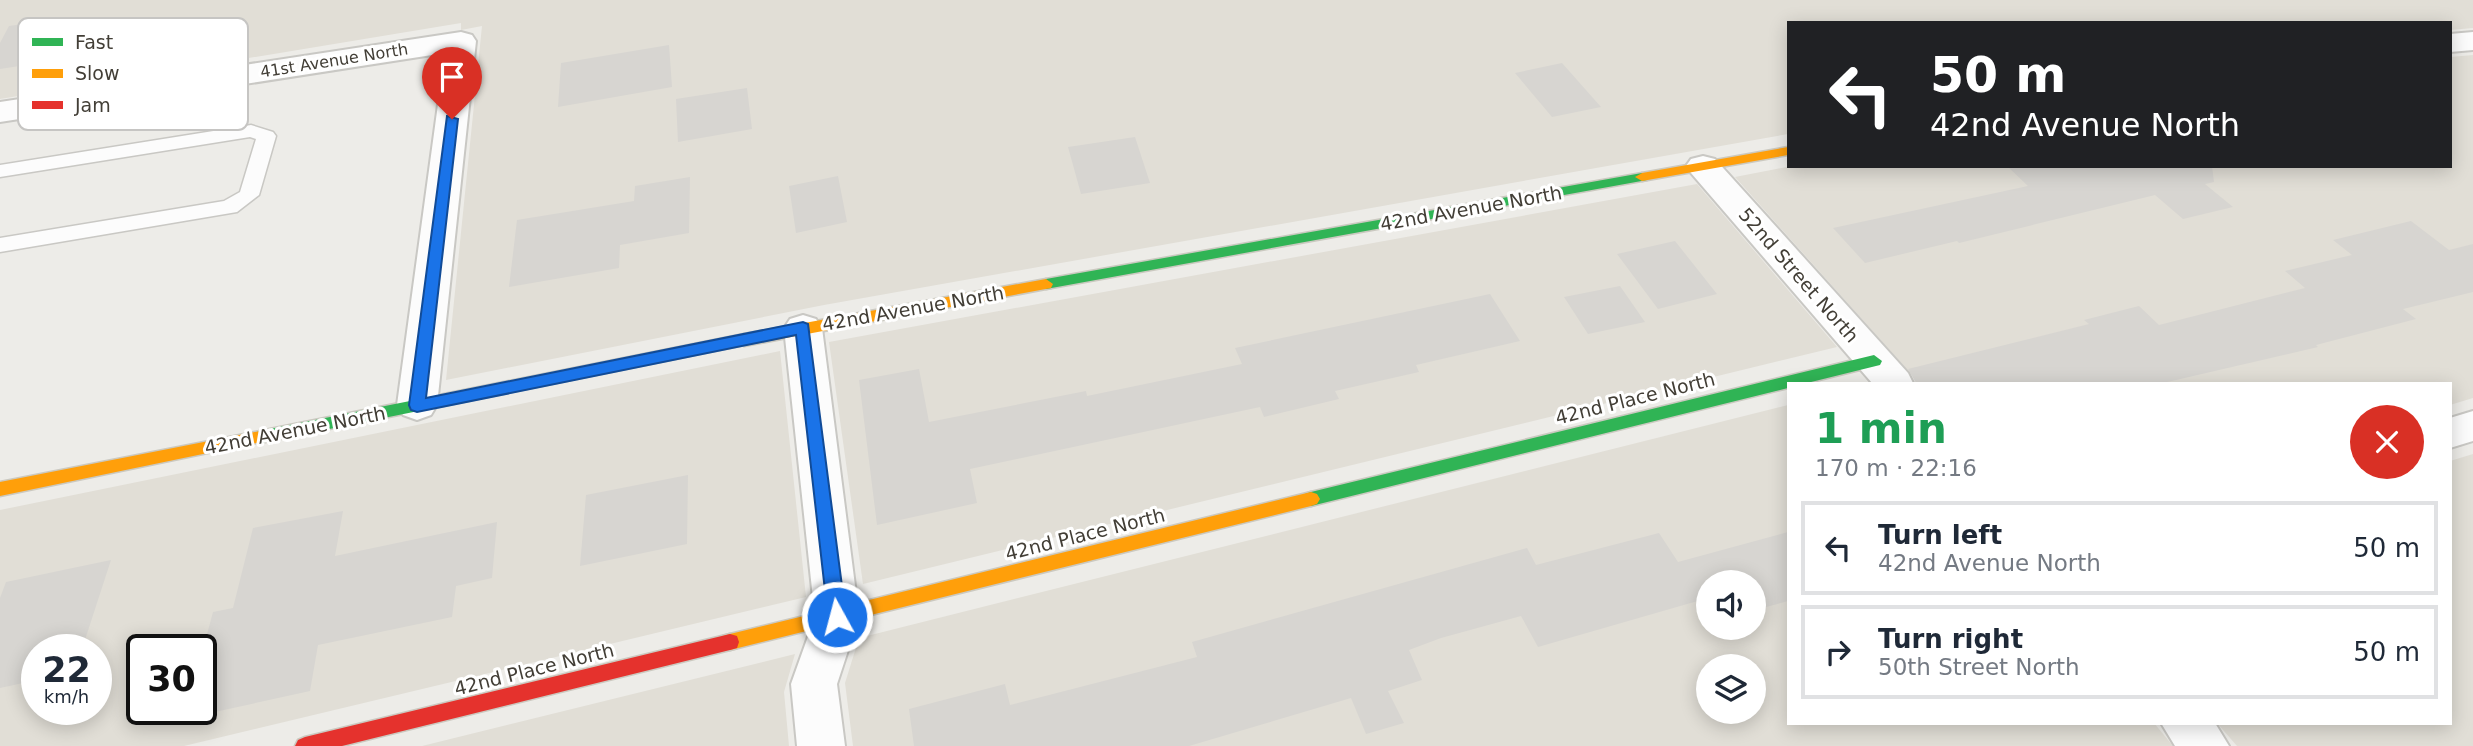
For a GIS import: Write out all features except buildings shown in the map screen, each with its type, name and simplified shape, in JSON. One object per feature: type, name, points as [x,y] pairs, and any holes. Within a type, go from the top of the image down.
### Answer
[{"type":"street","name":"41st Avenue North","points":[[248,73],[461,41],[417,405]]},
{"type":"street","points":[[2452,43],[2473,41]]},
{"type":"street","name":"41st Avenue North","points":[[0,111],[18,108]]},
{"type":"street","name":"42nd Avenue North","points":[[0,489],[803,328],[1787,150]]},
{"type":"street","name":"52nd Street North","points":[[1703,166],[1884,372]]},
{"type":"street","points":[[803,328],[837,617],[814,684],[821,746]]},
{"type":"street","name":"42nd Place North","points":[[1841,382],[1884,372]]},
{"type":"street","name":"42nd Place North","points":[[305,746],[837,617],[1787,395]]},
{"type":"street","points":[[2452,432],[2473,426]]},
{"type":"street","points":[[2187,725],[2205,746]]},
{"type":"lane","points":[[0,171],[251,131],[265,136],[249,195],[230,207],[0,246]]},
{"type":"shaded area","points":[[0,0],[2473,0],[2473,28],[2452,30],[2452,21],[1787,21],[1787,134],[824,305],[446,380],[482,26],[461,30],[461,23],[248,58],[248,18],[18,18],[18,96],[0,99]]},
{"type":"shaded area","points":[[2473,55],[2473,398],[2452,404],[2452,382],[1918,382],[1735,177],[1787,167],[2452,168],[2452,57]]},
{"type":"shaded area","points":[[1697,184],[1837,347],[863,584],[829,342]]},
{"type":"shaded area","points":[[780,351],[806,597],[184,746],[0,746],[0,510]]},
{"type":"shaded area","points":[[1787,405],[1787,725],[2156,725],[2173,746],[853,746],[845,683],[859,638]]},
{"type":"shaded area","points":[[2473,454],[2473,746],[2237,746],[2219,725],[2452,725],[2452,460]]},
{"type":"shaded area","points":[[795,654],[784,692],[789,746],[422,746]]},
{"type":"traffic: fast","points":[[1046,284],[1642,177]]},
{"type":"traffic: fast","points":[[260,437],[744,340]]},
{"type":"traffic: fast","points":[[1788,382],[1874,361]]},
{"type":"traffic: fast","points":[[1311,499],[1787,382]]},
{"type":"traffic: slow","points":[[1642,177],[1787,151]]},
{"type":"traffic: slow","points":[[744,340],[1046,284]]},
{"type":"traffic: slow","points":[[0,489],[260,437]]},
{"type":"traffic: slow","points":[[730,642],[1311,499]]},
{"type":"traffic: jam","points":[[305,746],[730,642]]},
{"type":"route","points":[[452,119],[417,405],[803,328],[837,617]]}]
